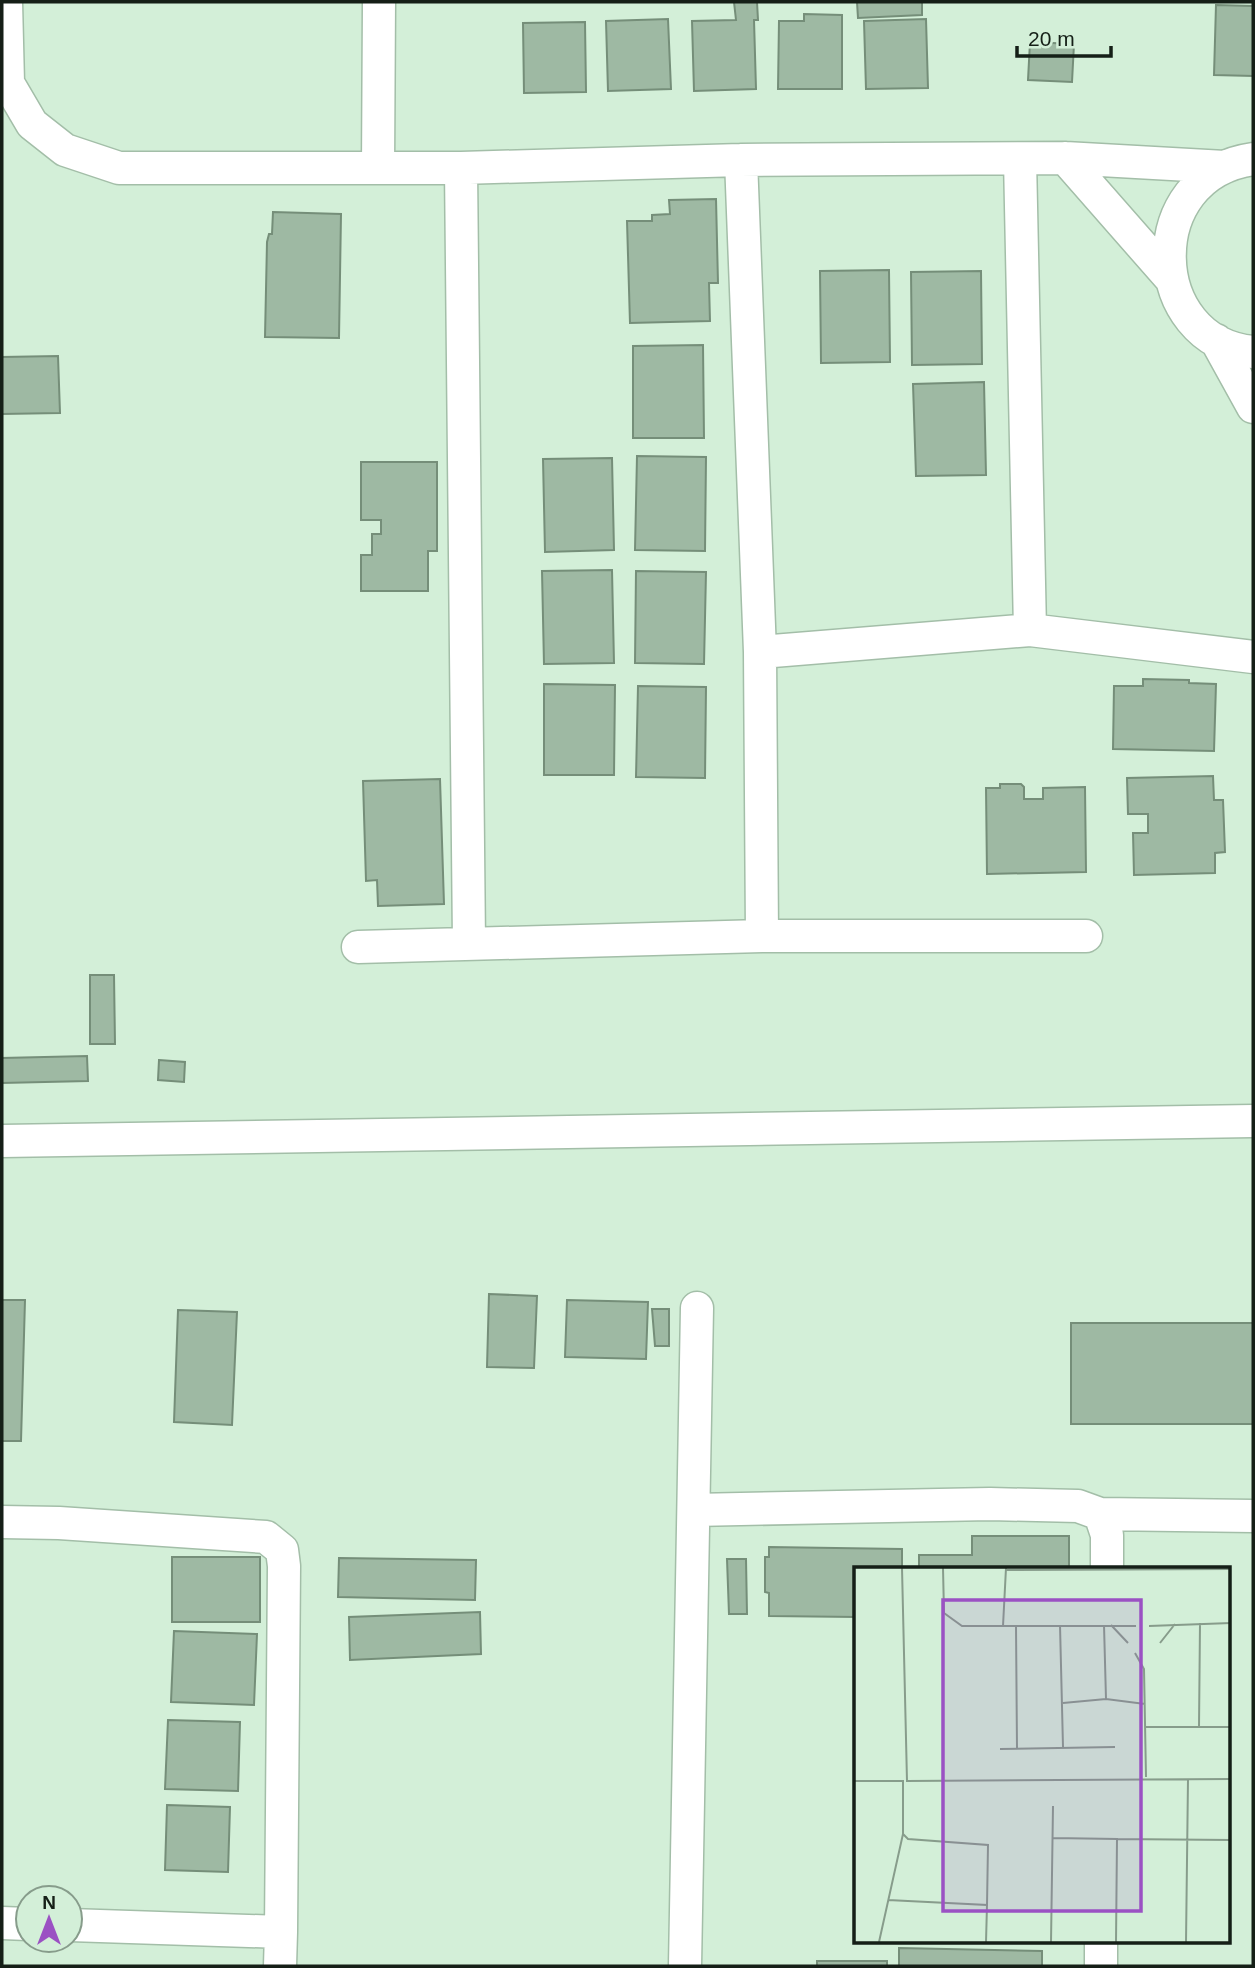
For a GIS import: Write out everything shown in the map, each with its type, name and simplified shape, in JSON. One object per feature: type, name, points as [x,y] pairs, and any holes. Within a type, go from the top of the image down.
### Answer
[{"type":"street","points":[[6,2],[8,83],[32,124],[65,150],[119,168],[461,168],[741,160],[1065,158],[1239,163]]},
{"type":"street","points":[[378,168],[379,2]]},
{"type":"street","points":[[1065,158],[1171,280]]},
{"type":"street","points":[[1020,159],[1030,630]]},
{"type":"street","points":[[741,160],[760,652],[762,936]]},
{"type":"street","points":[[1239,163],[1197,187],[1177,214],[1170,236],[1168,258],[1171,280],[1181,304],[1196,324],[1216,340],[1243,351],[1253,352]]},
{"type":"street","points":[[461,168],[469,943]]},
{"type":"street","points":[[1216,340],[1253,407]]},
{"type":"street","points":[[760,652],[1030,630],[1253,657]]},
{"type":"street","points":[[358,947],[762,936],[1086,936]]},
{"type":"street","points":[[2,1141],[1253,1121]]},
{"type":"street","points":[[685,1966],[697,1308]]},
{"type":"street","points":[[694,1510],[990,1504],[1078,1506],[1100,1514],[1253,1517]]},
{"type":"street","points":[[1100,1514],[1107,1535],[1107,1567]]},
{"type":"street","points":[[2,1522],[59,1522],[266,1537],[282,1550],[285,1566],[280,1966]]},
{"type":"street","points":[[84,1926],[281,1932]]},
{"type":"street","points":[[1101,1944],[1101,1966]]},
{"type":"building","points":[[734,2],[757,2],[758,20],[754,20],[756,89],[694,91],[692,21],[736,20]]},
{"type":"building","points":[[857,2],[922,2],[922,15],[858,18]]},
{"type":"building","points":[[1216,5],[1253,6],[1253,76],[1214,75]]},
{"type":"building","points":[[804,14],[842,15],[842,89],[778,89],[779,21],[804,21]]},
{"type":"building","points":[[668,19],[671,89],[608,91],[606,21]]},
{"type":"building","points":[[926,19],[928,88],[866,89],[864,21]]},
{"type":"building","points":[[585,22],[586,92],[524,93],[523,23]]},
{"type":"building","points":[[1030,42],[1074,44],[1072,82],[1028,80]]},
{"type":"building","points":[[716,199],[718,283],[709,283],[710,321],[630,323],[627,221],[652,221],[652,215],[670,214],[669,200]]},
{"type":"building","points":[[273,212],[341,214],[339,338],[265,337],[267,242],[269,234],[272,234]]},
{"type":"building","points":[[889,270],[890,362],[821,363],[820,271]]},
{"type":"building","points":[[981,271],[982,364],[912,365],[911,272]]},
{"type":"building","points":[[703,345],[704,438],[633,438],[633,346]]},
{"type":"building","points":[[58,356],[60,413],[2,414],[2,357]]},
{"type":"building","points":[[984,382],[986,475],[916,476],[913,384]]},
{"type":"building","points":[[637,456],[706,457],[705,551],[635,550]]},
{"type":"building","points":[[612,458],[614,550],[545,552],[543,459]]},
{"type":"building","points":[[361,462],[437,462],[437,551],[428,551],[428,591],[361,591],[361,555],[372,555],[372,534],[381,534],[381,520],[361,520]]},
{"type":"building","points":[[612,570],[614,663],[544,664],[542,571]]},
{"type":"building","points":[[636,571],[706,572],[704,664],[635,663]]},
{"type":"building","points":[[1143,679],[1189,680],[1189,683],[1216,684],[1214,751],[1113,749],[1114,686],[1143,686]]},
{"type":"building","points":[[544,684],[615,685],[614,775],[544,775]]},
{"type":"building","points":[[638,686],[706,687],[705,778],[636,777]]},
{"type":"building","points":[[1213,776],[1214,800],[1223,800],[1225,852],[1215,853],[1215,873],[1134,875],[1133,833],[1148,833],[1148,814],[1128,814],[1127,778]]},
{"type":"building","points":[[440,779],[444,904],[378,906],[377,880],[366,881],[363,781]]},
{"type":"building","points":[[1000,784],[1021,784],[1024,787],[1024,799],[1043,799],[1043,788],[1085,787],[1086,872],[987,874],[986,788],[1000,788]]},
{"type":"building","points":[[90,975],[114,975],[115,1044],[90,1044]]},
{"type":"building","points":[[87,1056],[88,1081],[2,1083],[2,1058]]},
{"type":"building","points":[[159,1060],[185,1062],[184,1082],[158,1080]]},
{"type":"building","points":[[489,1294],[537,1296],[534,1368],[487,1367]]},
{"type":"building","points":[[2,1300],[25,1300],[21,1441],[2,1441]]},
{"type":"building","points":[[567,1300],[648,1302],[646,1359],[565,1357]]},
{"type":"building","points":[[652,1309],[669,1309],[669,1346],[655,1346]]},
{"type":"building","points":[[178,1310],[237,1312],[232,1425],[174,1422]]},
{"type":"building","points":[[1071,1323],[1253,1323],[1253,1424],[1071,1424]]},
{"type":"building","points":[[972,1536],[1069,1536],[1069,1567],[919,1567],[919,1555],[972,1555]]},
{"type":"building","points":[[769,1547],[902,1549],[902,1567],[854,1567],[854,1617],[769,1616],[769,1593],[765,1592],[765,1557],[769,1557]]},
{"type":"building","points":[[172,1557],[260,1557],[260,1622],[172,1622]]},
{"type":"building","points":[[339,1558],[476,1560],[475,1600],[338,1597]]},
{"type":"building","points":[[727,1559],[746,1559],[747,1614],[729,1614]]},
{"type":"building","points":[[480,1612],[481,1654],[350,1660],[349,1617]]},
{"type":"building","points":[[174,1631],[257,1634],[254,1705],[171,1702]]},
{"type":"building","points":[[168,1720],[240,1722],[238,1791],[165,1789]]},
{"type":"building","points":[[167,1805],[230,1807],[228,1872],[165,1870]]},
{"type":"building","points":[[899,1948],[1042,1951],[1042,1966],[899,1966]]},
{"type":"building","points":[[817,1961],[887,1961],[887,1966],[817,1966]]}]
